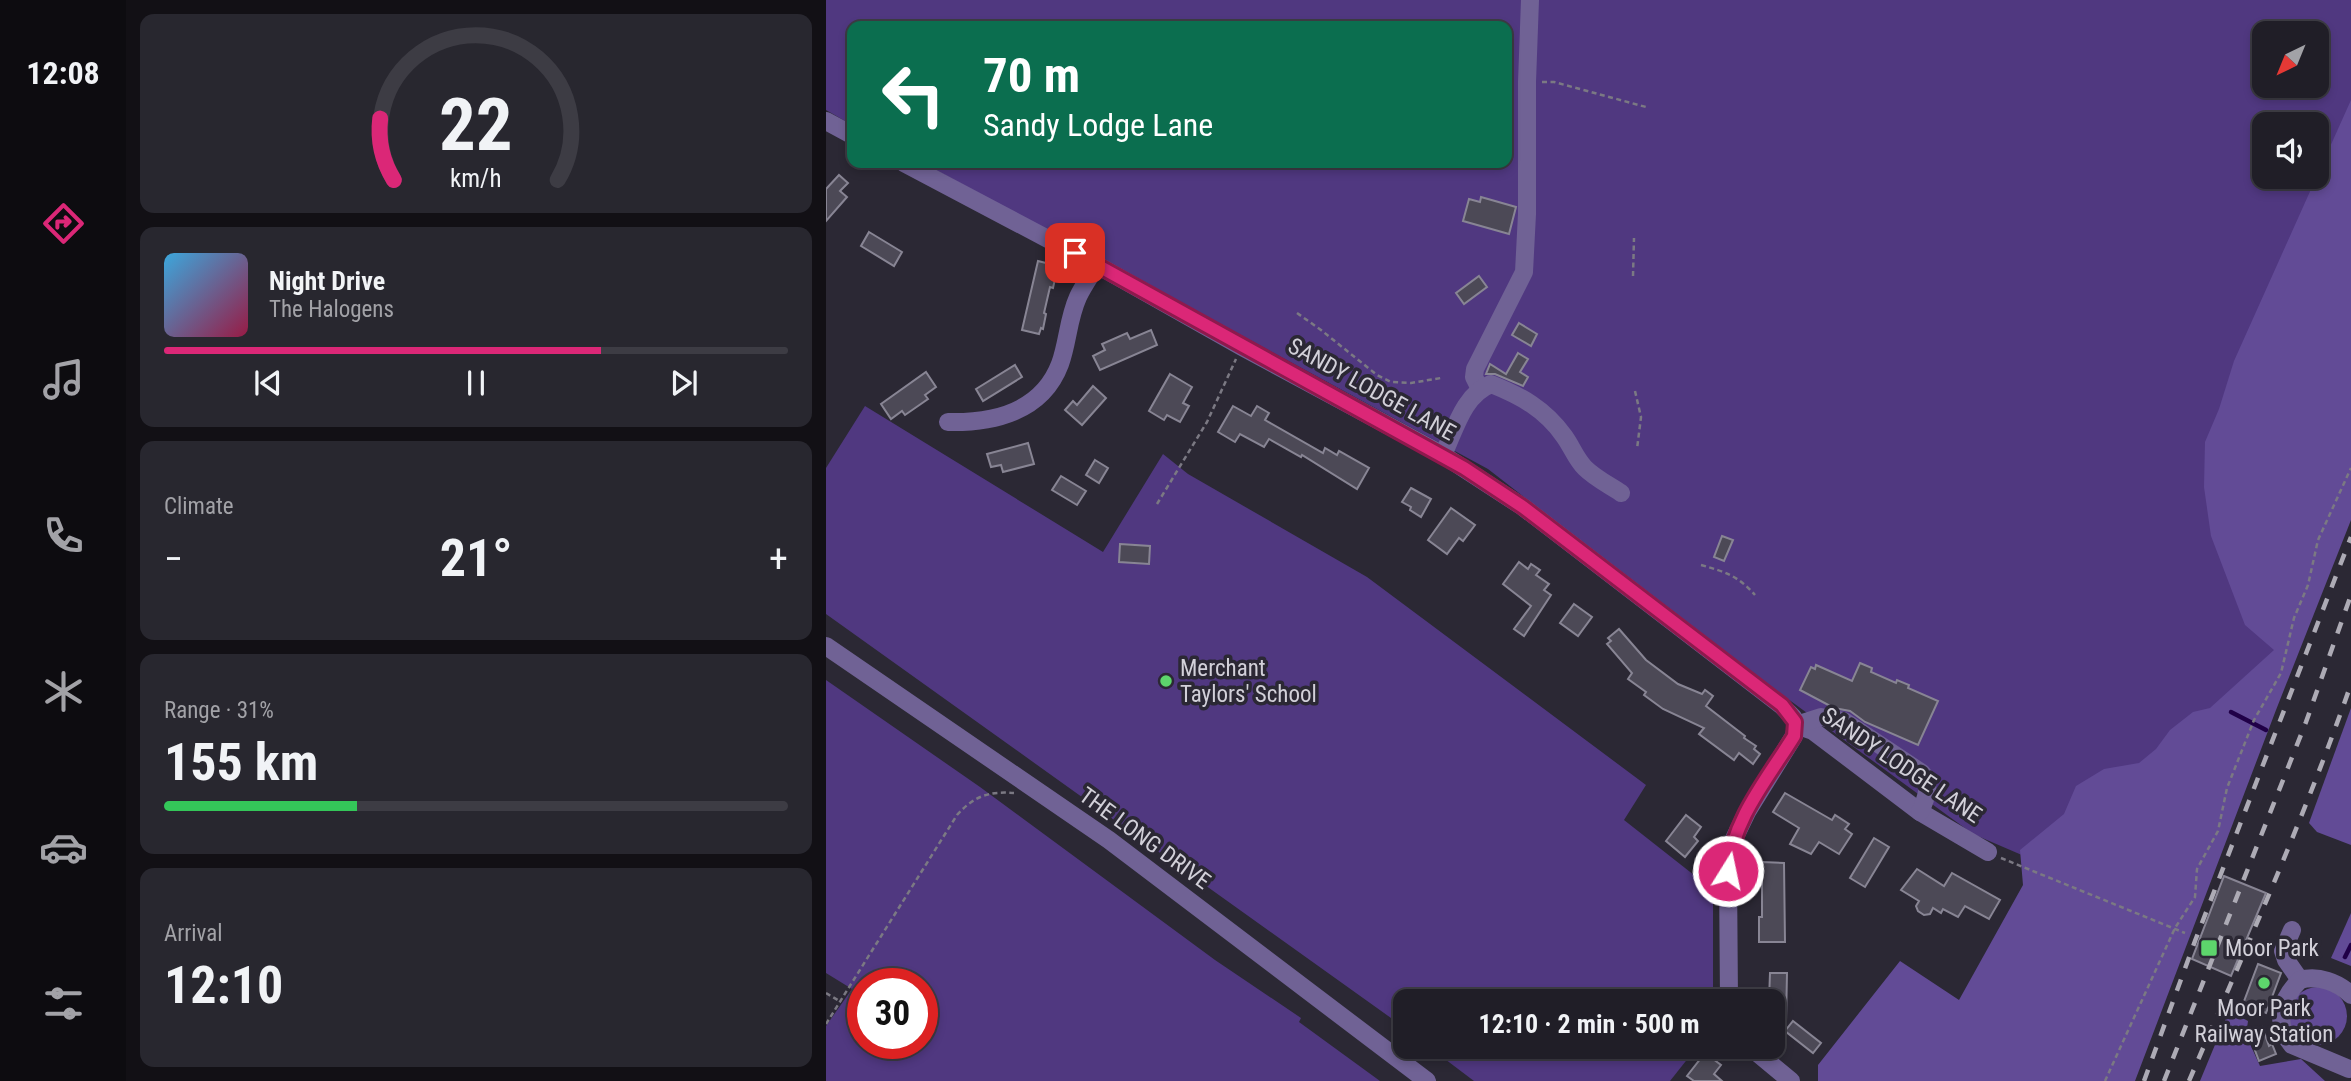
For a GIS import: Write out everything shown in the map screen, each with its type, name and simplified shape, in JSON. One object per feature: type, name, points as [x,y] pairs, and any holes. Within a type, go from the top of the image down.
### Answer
[{"type":"street","points":[[1480,389],[1474,377],[1475,369],[1524,272],[1530,0]]},
{"type":"street","points":[[826,121],[847,132]]},
{"type":"street","name":"SANDY LODGE LANE","points":[[913,168],[1097,265],[1443,455],[1523,507],[1782,705],[1793,717],[1796,726],[1819,735],[1920,812],[1990,853]]},
{"type":"street","points":[[948,422],[970,423],[1005,416],[1018,410],[1041,392],[1059,367],[1078,296],[1097,265]]},
{"type":"street","points":[[1443,455],[1467,403],[1480,389],[1490,384],[1522,397],[1538,408],[1565,437],[1583,466],[1593,476],[1620,493]]},
{"type":"street","name":"THE LONG DRIVE","points":[[826,646],[1171,886],[1427,1081]]},
{"type":"street","points":[[1729,989],[1728,871],[1733,841],[1746,812],[1794,736],[1796,726],[1821,717],[1844,721],[1922,773],[1928,784],[1926,799],[1920,812]]},
{"type":"street","points":[[2292,930],[2283,951],[2300,980]]},
{"type":"street","points":[[2347,1071],[2301,1050],[2286,1038],[2280,1021],[2286,998],[2300,980],[2318,978],[2332,982],[2351,995]]},
{"type":"street","points":[[1765,1059],[1791,1081]]},
{"type":"path","points":[[1527,82],[1554,82],[1646,107]]},
{"type":"path","points":[[1633,238],[1633,276]]},
{"type":"path","points":[[1297,313],[1377,375],[1391,382],[1411,383],[1441,379]]},
{"type":"path","points":[[1157,504],[1207,422],[1242,347]]},
{"type":"path","points":[[1635,391],[1642,417],[1637,450]]},
{"type":"path","points":[[2105,1081],[2175,928],[2195,897],[2197,869],[2218,831],[2227,788],[2253,720],[2281,673],[2294,618],[2308,585],[2318,540],[2351,468]]},
{"type":"path","points":[[1701,565],[1728,573],[1743,582],[1755,595]]},
{"type":"path","points":[[826,1024],[957,815],[971,800],[980,796],[1000,792],[1024,793],[1032,788]]},
{"type":"path","points":[[1990,853],[2185,933]]},
{"type":"path","points":[[826,993],[841,1002]]},
{"type":"shaded area","points":[[826,0],[2351,0],[2351,428],[2275,650],[2170,919],[1973,834],[1718,648],[1488,469],[932,168],[1512,168],[1512,21],[847,21],[847,122],[826,110]]},
{"type":"shaded area","points":[[2351,100],[2351,520],[2135,1081],[1818,1081],[1818,1065],[1900,961],[1959,1000],[2023,885],[2020,850],[2064,814],[2076,786],[2104,769],[2139,763],[2156,749],[2170,730],[2193,712],[2210,708],[2274,650],[2245,625],[2211,536],[2204,487],[2205,442],[2234,361],[2311,189],[2329,189],[2329,149]]},
{"type":"shaded area","name":"Merchant Taylors' School","points":[[865,406],[1103,552],[1163,454],[1188,474],[1367,577],[1646,785],[1624,820],[1713,890],[1713,989],[1393,989],[1393,1019],[826,614],[826,468]]},
{"type":"shaded area","points":[[826,680],[980,787],[1215,960],[1301,1018],[1299,1022],[1380,1081],[826,1081],[826,1026],[847,996],[847,1059],[938,1059],[938,968],[847,968],[847,986],[826,973]]},
{"type":"shaded area","points":[[2351,708],[2351,845],[2317,832],[2309,823]]},
{"type":"shaded area","points":[[2351,913],[2351,966],[2331,958]]},
{"type":"shaded area","points":[[2318,987],[2334,992],[2342,1000],[2347,1016],[2342,1032],[2334,1040],[2318,1045],[2302,1040],[2294,1032],[2289,1016],[2294,1000],[2302,992]]},
{"type":"shaded area","points":[[2229,1011],[2248,1021],[2246,1035],[2260,1066],[2301,1059],[2325,1081],[2200,1081]]},
{"type":"shaded area","points":[[1445,1059],[1687,1059],[1670,1081],[1474,1081]]},
{"type":"building","points":[[839,175],[848,183],[840,191],[847,197],[826,221],[826,189]]},
{"type":"building","points":[[1481,197],[1516,207],[1509,234],[1463,221],[1469,199],[1480,202]]},
{"type":"building","points":[[869,232],[902,252],[894,266],[861,246]]},
{"type":"building","points":[[1038,261],[1058,266],[1053,288],[1050,287],[1043,329],[1041,328],[1039,334],[1022,330]]},
{"type":"building","points":[[1479,276],[1487,287],[1464,304],[1456,293]]},
{"type":"building","points":[[1519,323],[1537,334],[1531,346],[1512,335]]},
{"type":"building","points":[[1151,330],[1157,345],[1100,370],[1093,356],[1105,350],[1102,344],[1127,333],[1130,339]]},
{"type":"building","points":[[1518,353],[1528,359],[1520,372],[1528,377],[1523,386],[1495,374],[1486,374],[1490,364],[1506,374]]},
{"type":"building","points":[[1015,365],[1022,377],[983,401],[976,389]]},
{"type":"building","points":[[926,372],[936,387],[925,395],[928,399],[905,415],[902,411],[891,419],[881,404]]},
{"type":"building","points":[[1170,374],[1192,387],[1183,403],[1189,406],[1180,422],[1167,415],[1164,420],[1149,411]]},
{"type":"building","points":[[1093,386],[1106,398],[1082,425],[1065,410],[1073,401],[1077,405]]},
{"type":"building","points":[[1233,406],[1251,416],[1257,406],[1269,413],[1265,420],[1323,453],[1325,448],[1337,455],[1339,451],[1369,468],[1357,489],[1302,455],[1301,457],[1269,439],[1264,447],[1240,434],[1235,442],[1218,432]]},
{"type":"building","points":[[1028,443],[1034,464],[1003,472],[1001,465],[991,467],[987,454]]},
{"type":"building","points":[[1095,460],[1108,468],[1099,483],[1086,475]]},
{"type":"building","points":[[1061,476],[1086,491],[1077,505],[1052,490]]},
{"type":"building","points":[[1411,488],[1431,499],[1421,517],[1402,502]]},
{"type":"building","points":[[1451,508],[1475,525],[1463,541],[1459,538],[1447,554],[1428,540]]},
{"type":"building","points":[[1722,536],[1733,540],[1724,561],[1714,557]]},
{"type":"building","points":[[1120,544],[1150,546],[1149,564],[1119,562]]},
{"type":"building","points":[[1519,562],[1528,569],[1531,564],[1540,570],[1536,575],[1549,584],[1544,590],[1551,595],[1524,636],[1514,629],[1531,606],[1503,584]]},
{"type":"building","points":[[1574,604],[1592,617],[1578,636],[1560,623]]},
{"type":"building","points":[[1619,629],[1646,660],[1678,684],[1702,694],[1705,690],[1713,696],[1706,706],[1756,746],[1754,749],[1760,754],[1753,764],[1739,753],[1734,760],[1699,734],[1704,728],[1663,709],[1628,679],[1632,673],[1607,644],[1611,641],[1608,638]]},
{"type":"building","points":[[1860,663],[1872,668],[1871,672],[1896,683],[1897,680],[1909,685],[1908,688],[1938,701],[1918,745],[1800,690],[1811,667],[1815,669],[1816,665],[1852,681]]},
{"type":"building","points":[[1785,793],[1832,820],[1835,815],[1849,824],[1845,829],[1852,834],[1839,854],[1819,842],[1811,854],[1790,844],[1799,828],[1773,812]]},
{"type":"building","points":[[1686,815],[1701,827],[1694,837],[1698,841],[1685,857],[1666,841]]},
{"type":"building","points":[[1874,838],[1889,847],[1865,887],[1850,878]]},
{"type":"building","points":[[1762,862],[1784,863],[1785,942],[1759,942]]},
{"type":"building","points":[[1917,869],[1944,886],[1952,873],[2000,900],[1989,919],[1965,906],[1958,917],[1943,909],[1941,913],[1933,908],[1930,914],[1924,915],[1916,906],[1919,901],[1901,890]]},
{"type":"building","points":[[2224,876],[2266,893],[2231,976],[2192,959]]},
{"type":"building","name":"Moor Park Railway Station","points":[[2258,964],[2281,973],[2266,1013],[2243,1004]]},
{"type":"building","points":[[1770,973],[1787,973],[1786,1022],[1785,989],[1769,989]]},
{"type":"building","points":[[1793,1021],[1821,1043],[1813,1053],[1785,1031]]},
{"type":"building","points":[[2262,1027],[2269,1046],[2272,1044],[2276,1054],[2259,1061],[2248,1032]]},
{"type":"building","points":[[1700,1059],[1713,1059],[1721,1065],[1714,1074],[1722,1081],[1694,1081],[1687,1076]]},
{"type":"waterway","points":[[2231,712],[2266,730]]},
{"type":"waterway","points":[[2345,957],[2351,945]]},
{"type":"railway","points":[[2144,1081],[2195,941],[2351,537]]},
{"type":"railway","points":[[2164,1081],[2306,722],[2351,595]]},
{"type":"railway","points":[[2189,1081],[2294,834],[2351,684]]},
{"type":"place","name":"Merchant Taylors' School","points":[[1166,681]]},
{"type":"place","name":"Moor Park","points":[[2209,948]]},
{"type":"place","name":"Moor Park Railway Station","points":[[2264,983]]},
{"type":"route","points":[[1075,253],[1464,468],[1523,507],[1782,705],[1795,722],[1794,736],[1738,826],[1728,871]]}]
